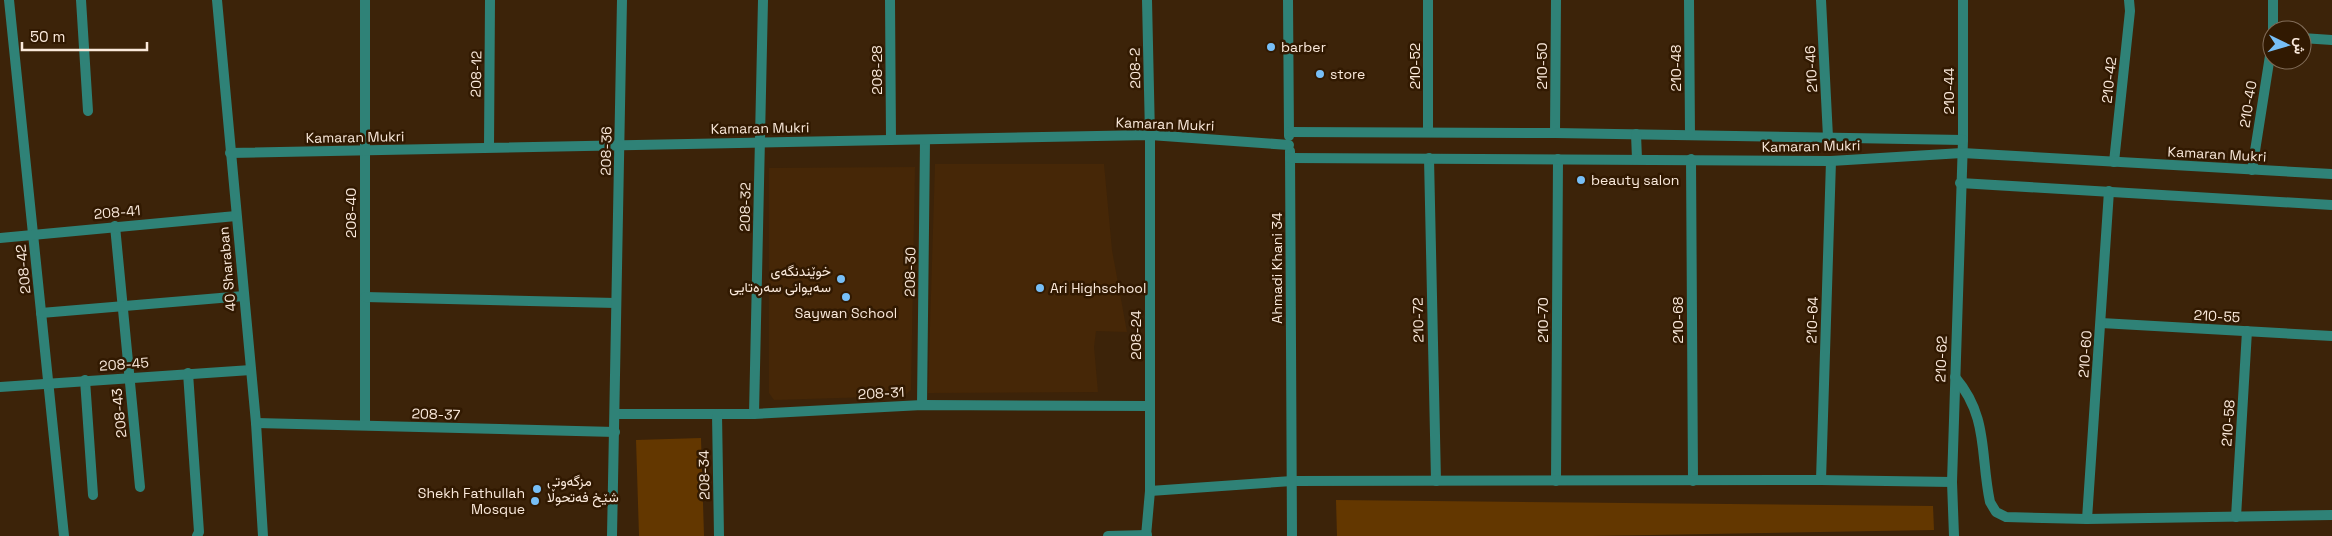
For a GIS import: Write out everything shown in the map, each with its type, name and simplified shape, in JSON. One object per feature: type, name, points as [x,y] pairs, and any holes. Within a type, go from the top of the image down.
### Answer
[{"type":"street","name":"208-42","points":[[9,0],[64,536]]},
{"type":"street","points":[[81,0],[88,110]]},
{"type":"street","name":"40 Sharaban","points":[[217,0],[256,423],[263,536]]},
{"type":"street","name":"208-40","points":[[365,0],[365,426]]},
{"type":"street","name":"208-12","points":[[489,147],[490,0]]},
{"type":"street","name":"208-36","points":[[612,536],[622,0]]},
{"type":"street","name":"208-32","points":[[754,414],[763,0]]},
{"type":"street","name":"208-28","points":[[890,0],[891,140]]},
{"type":"street","name":"208-2","points":[[1147,0],[1150,134]]},
{"type":"street","name":"Ahmadi Khani 34","points":[[1288,0],[1292,536]]},
{"type":"street","name":"210-52","points":[[1428,0],[1428,132]]},
{"type":"street","name":"210-50","points":[[1555,133],[1556,0]]},
{"type":"street","name":"210-48","points":[[1689,0],[1690,135]]},
{"type":"street","name":"210-46","points":[[1821,0],[1828,137]]},
{"type":"street","name":"210-44","points":[[1960,183],[1963,140],[1963,0]]},
{"type":"street","name":"210-42","points":[[2114,162],[2130,11],[2129,0]]},
{"type":"street","points":[[2273,0],[2273,20]]},
{"type":"street","points":[[2312,39],[2332,40]]},
{"type":"street","name":"210-40","points":[[2252,170],[2268,70]]},
{"type":"street","name":"Kamaran Mukri","points":[[1289,132],[1555,133],[1963,140]]},
{"type":"street","name":"Kamaran Mukri","points":[[230,153],[1150,134],[1289,145]]},
{"type":"street","name":"208-24","points":[[1146,536],[1150,491],[1150,134]]},
{"type":"street","points":[[1636,134],[1637,159]]},
{"type":"street","name":"208-30","points":[[922,405],[925,140]]},
{"type":"street","name":"Kamaran Mukri","points":[[1290,158],[1831,161],[1962,153],[2332,174]]},
{"type":"street","name":"210-72","points":[[1429,158],[1436,481]]},
{"type":"street","name":"210-70","points":[[1556,481],[1558,159]]},
{"type":"street","name":"210-68","points":[[1691,159],[1693,481]]},
{"type":"street","name":"210-64","points":[[1821,480],[1831,161]]},
{"type":"street","points":[[1960,183],[2332,205]]},
{"type":"street","name":"210-62","points":[[1954,536],[1952,482],[1960,183]]},
{"type":"street","name":"210-60","points":[[2088,519],[2109,191]]},
{"type":"street","name":"208-41","points":[[0,238],[236,216]]},
{"type":"street","name":"208-43","points":[[115,226],[140,487]]},
{"type":"street","points":[[41,313],[244,296]]},
{"type":"street","points":[[365,297],[616,302]]},
{"type":"street","name":"210-55","points":[[2101,322],[2332,336]]},
{"type":"street","name":"210-58","points":[[2236,517],[2247,331]]},
{"type":"street","name":"208-45","points":[[0,387],[48,382],[250,370]]},
{"type":"street","points":[[188,373],[199,532],[197,536]]},
{"type":"street","points":[[1954,377],[1970,398],[1980,422],[1988,496],[1996,512],[2006,517],[2088,519],[2332,515]]},
{"type":"street","points":[[84,380],[93,495]]},
{"type":"street","name":"208-31","points":[[615,414],[754,414],[922,405],[1149,406]]},
{"type":"street","name":"208-34","points":[[717,414],[719,536]]},
{"type":"street","name":"208-37","points":[[256,423],[615,432]]},
{"type":"street","points":[[1150,491],[1292,481],[1821,480],[1952,482]]},
{"type":"street","points":[[1108,536],[1146,536]]},
{"type":"shaded area","points":[[935,164],[1104,164],[1112,250],[1127,332],[1096,331],[1094,347],[1098,392],[928,393]]},
{"type":"shaded area","name":"خوێندنگەی سەیوانی سەرەتایی","points":[[915,167],[911,390],[904,396],[774,400],[769,393],[769,168]]},
{"type":"shaded area","points":[[701,438],[704,536],[639,536],[636,440]]},
{"type":"shaded area","points":[[1336,500],[1933,506],[1934,530],[1593,536],[1337,536]]},
{"type":"place","name":"barber","points":[[1271,47]]},
{"type":"place","name":"store","points":[[1320,74]]},
{"type":"place","name":"beauty salon","points":[[1581,180]]},
{"type":"place","name":"خوێندنگەی سەیوانی سەرەتایی","points":[[841,279]]},
{"type":"place","name":"Ari Highschool","points":[[1040,288]]},
{"type":"place","name":"Saywan School","points":[[846,297]]},
{"type":"place","name":"مزگەوتی شێخ فەتحوڵا","points":[[537,489]]},
{"type":"place","name":"Shekh Fathullah Mosque","points":[[535,501]]}]
